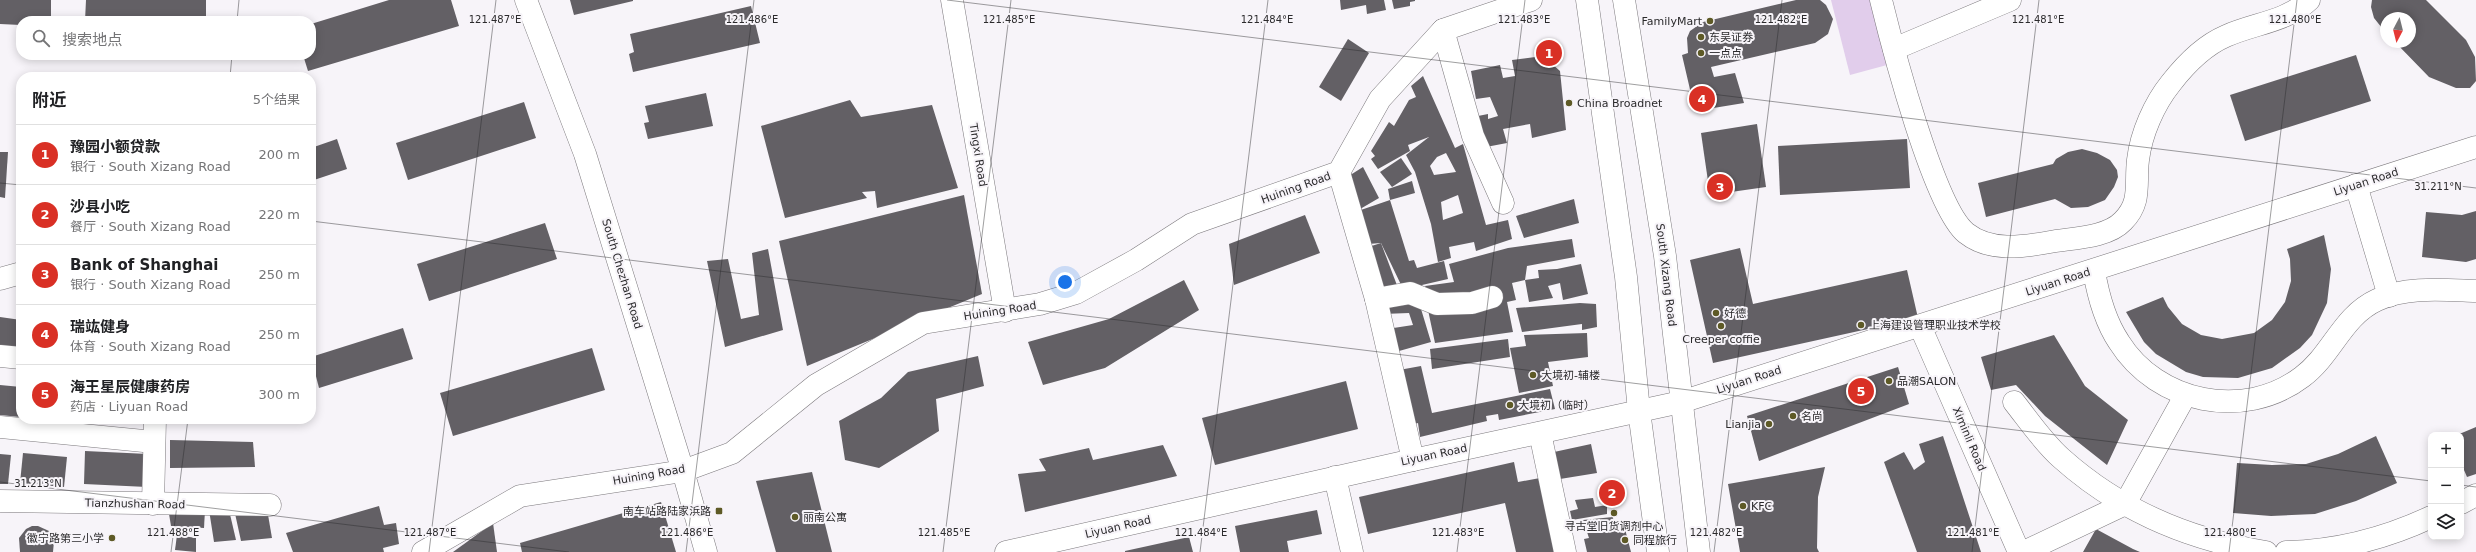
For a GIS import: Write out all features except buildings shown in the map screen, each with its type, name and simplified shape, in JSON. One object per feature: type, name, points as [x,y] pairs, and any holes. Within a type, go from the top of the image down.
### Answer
[{"type":"street","name":"South Chezhan Road","points":[[526,0],[585,154],[683,471],[706,552]]},
{"type":"street","name":"Tingxi Road","points":[[952,0],[1006,310]]},
{"type":"street","name":"Huining Road","points":[[423,552],[520,496],[683,471],[732,454],[816,385],[923,323],[1040,304],[1076,293],[1136,260],[1192,224],[1339,172],[1380,99],[1443,30],[1531,0]]},
{"type":"street","points":[[1587,0],[1626,277],[1639,411],[1658,552]]},
{"type":"street","name":"South Xizang Road","points":[[1624,0],[1665,256],[1699,552]]},
{"type":"street","points":[[1881,0],[1917,125],[1944,201],[1953,217],[1965,232],[1982,241],[2017,248],[2088,236],[2107,231],[2122,223],[2136,202],[2140,147],[2153,112],[2170,84],[2193,59],[2212,44],[2226,36],[2297,11],[2309,0]]},
{"type":"street","points":[[1894,48],[2010,0]]},
{"type":"street","points":[[1443,30],[1473,136],[1503,203]]},
{"type":"street","name":"Liyuan Road","points":[[1006,552],[1335,477],[1681,402],[2094,271],[2476,147]]},
{"type":"street","points":[[1339,172],[1376,299],[1413,460]]},
{"type":"street","points":[[2350,187],[2384,298]]},
{"type":"street","points":[[2094,271],[2106,316],[2118,342],[2136,364],[2160,382],[2185,396],[2224,401],[2246,400],[2277,392],[2301,378],[2318,363],[2349,320],[2361,308],[2384,298],[2417,291],[2476,291]]},
{"type":"street","points":[[0,279],[16,274]]},
{"type":"street","points":[[1376,299],[1410,293],[1437,304],[1472,303],[1492,297]]},
{"type":"street","name":"Ximinli Road","points":[[1920,326],[2018,552]]},
{"type":"street","points":[[0,356],[16,358]]},
{"type":"street","points":[[2024,552],[2125,504],[2185,396]]},
{"type":"street","points":[[2014,402],[2060,457],[2090,482],[2125,504],[2185,533],[2230,546],[2266,552]]},
{"type":"street","points":[[153,504],[155,424]]},
{"type":"street","points":[[0,427],[154,442]]},
{"type":"street","points":[[1540,433],[1565,552]]},
{"type":"street","points":[[1335,477],[1352,552]]},
{"type":"street","points":[[2464,502],[2476,496]]},
{"type":"street","name":"Tianzhushan Road","points":[[0,501],[270,505]]},
{"type":"street","points":[[2286,552],[2315,551],[2360,542],[2428,518]]},
{"type":"shaded area","points":[[1831,0],[1881,0],[1898,62],[1850,75]]},
{"type":"place","name":"FamilyMart","points":[[1710,21]]},
{"type":"place","name":"东吴证券","points":[[1701,37]]},
{"type":"place","name":"豫园小额贷款","points":[[1549,53]]},
{"type":"place","name":"一点点","points":[[1701,53]]},
{"type":"place","name":"瑞竑健身","points":[[1702,99]]},
{"type":"place","name":"China Broadnet","points":[[1569,103]]},
{"type":"place","name":"Bank of Shanghai","points":[[1720,187]]},
{"type":"place","name":"好德","points":[[1716,313]]},
{"type":"place","name":"上海建设管理职业技术学校","points":[[1861,325]]},
{"type":"place","name":"Creeper coffie","points":[[1721,326]]},
{"type":"place","name":"大境初-辅楼","points":[[1533,375]]},
{"type":"place","name":"品潮SALON","points":[[1889,381]]},
{"type":"place","name":"海王星辰健康药房","points":[[1861,391]]},
{"type":"place","name":"大境初（临时）","points":[[1510,405]]},
{"type":"place","name":"名尚","points":[[1793,416]]},
{"type":"place","name":"Lianjia","points":[[1769,424]]},
{"type":"place","name":"沙县小吃","points":[[1612,493]]},
{"type":"place","name":"KFC","points":[[1743,506]]},
{"type":"place","name":"南车站路陆家浜路","points":[[719,511]]},
{"type":"place","name":"寻古堂旧货调剂中心","points":[[1614,513]]},
{"type":"place","name":"丽南公寓","points":[[795,517]]},
{"type":"place","name":"徽宁路第三小学","points":[[112,538]]},
{"type":"place","name":"同程旅行","points":[[1625,540]]}]
